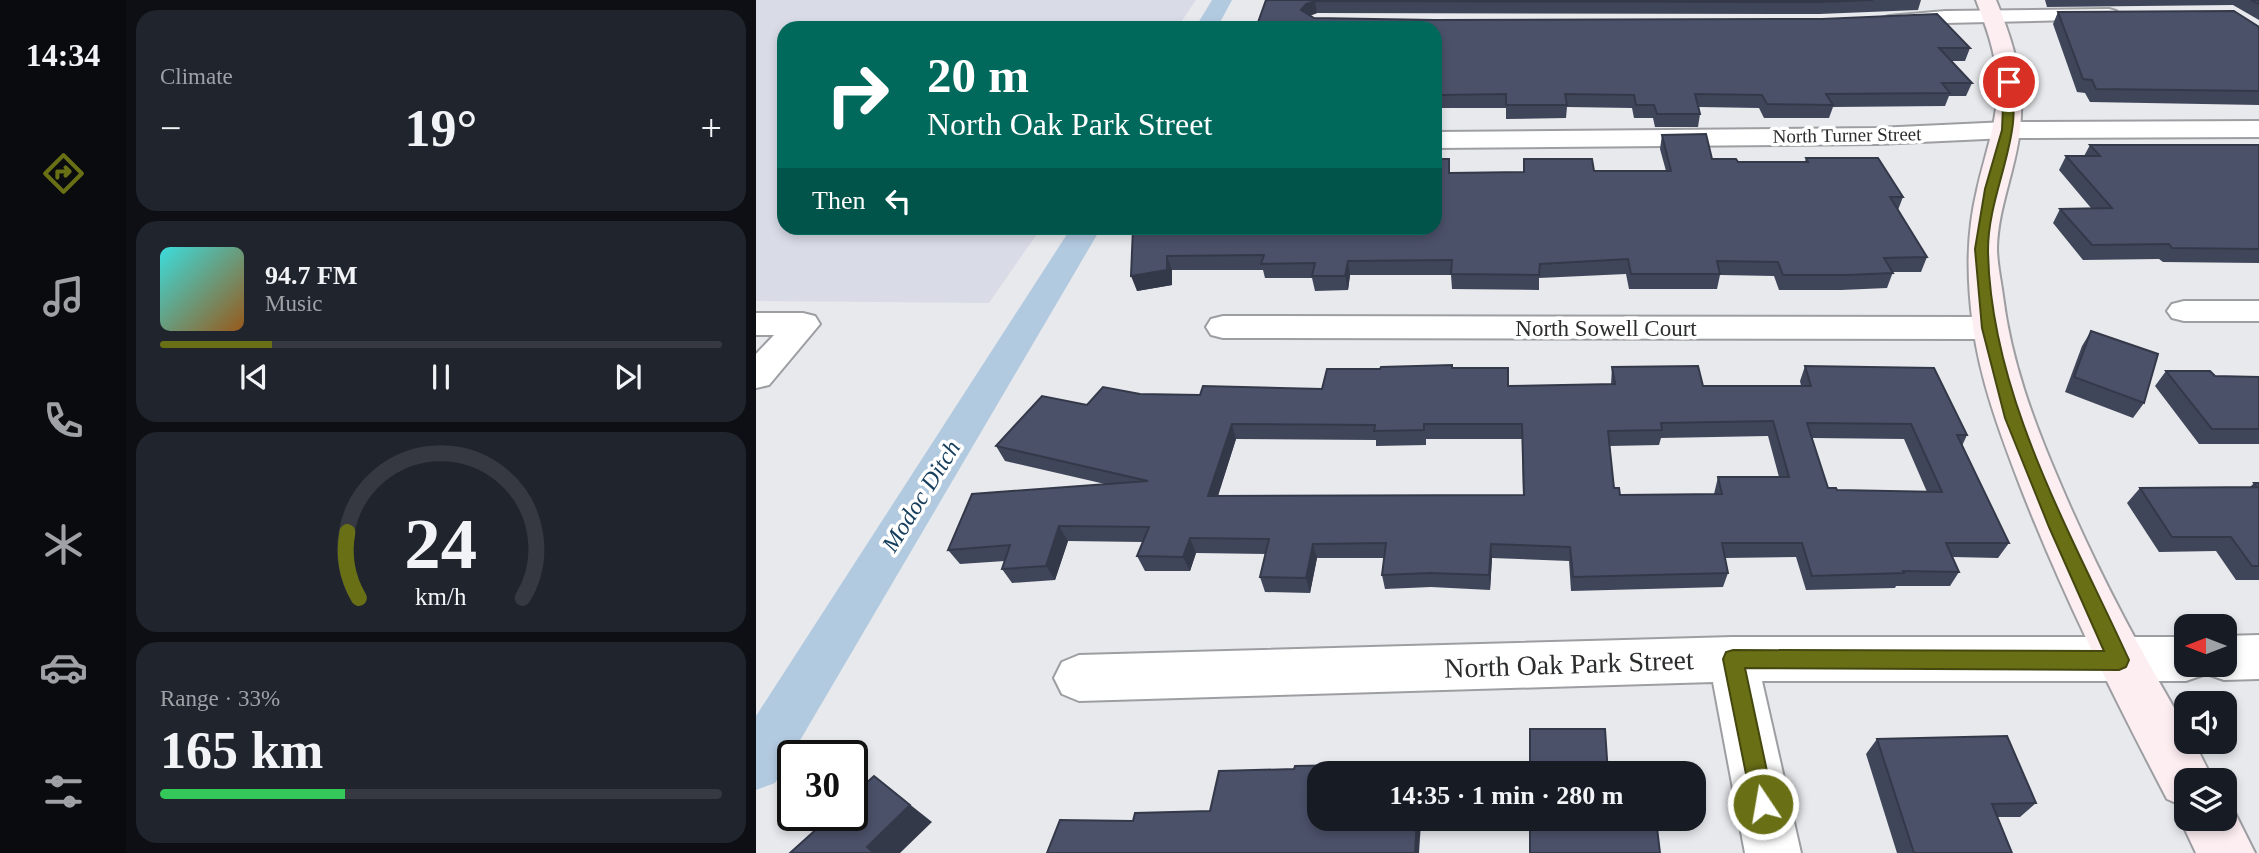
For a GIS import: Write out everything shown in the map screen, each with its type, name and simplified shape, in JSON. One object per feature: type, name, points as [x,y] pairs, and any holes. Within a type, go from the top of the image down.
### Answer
[{"type":"street","points":[[1989,8],[2004,47],[2009,82],[2007,130],[1991,189],[1982,249],[1990,328],[2013,418],[2057,527],[2119,660],[2179,768]]},
{"type":"street","points":[[1870,22],[1989,8],[2130,15]]},
{"type":"street","name":"North Turner Street","points":[[1442,140],[1877,136],[2007,130],[2259,129]]},
{"type":"street","points":[[2184,311],[2259,312]]},
{"type":"street","points":[[756,324],[803,324],[756,376]]},
{"type":"street","name":"North Sowell Court","points":[[1223,327],[1990,328]]},
{"type":"street","points":[[2237,658],[2259,657]]},
{"type":"street","points":[[1733,659],[1773,853]]},
{"type":"street","name":"North Oak Park Street","points":[[1079,678],[1733,659],[2174,659]]},
{"type":"street","points":[[2215,831],[2227,853]]},
{"type":"shaded area","points":[[756,0],[1196,0],[1182,21],[777,21],[777,235],[1036,235],[989,303],[756,301]]},
{"type":"building","points":[[1266,0],[1873,0],[1315,1],[1306,4],[1301,10],[1314,18],[1434,20],[1822,19],[1937,14],[1970,48],[1939,48],[1972,83],[1942,83],[1950,93],[1826,94],[1833,105],[1767,104],[1762,95],[1695,94],[1700,114],[1657,114],[1654,105],[1636,105],[1634,95],[1565,94],[1567,105],[1506,105],[1506,94],[1442,95],[1442,21],[1258,21]]},
{"type":"building","points":[[2234,11],[2259,27],[2259,91],[2096,89],[2092,80],[2083,79],[2058,12]]},
{"type":"building","points":[[1706,134],[1712,159],[1736,159],[1738,162],[1878,158],[1903,197],[1890,197],[1927,257],[1884,258],[1893,273],[1846,275],[1783,275],[1778,262],[1717,261],[1720,274],[1631,274],[1628,259],[1540,264],[1539,275],[1451,274],[1452,260],[1348,261],[1345,276],[1312,276],[1315,263],[1261,264],[1264,255],[1167,256],[1167,270],[1131,276],[1133,235],[1442,235],[1442,159],[1449,159],[1449,173],[1524,172],[1524,159],[1592,159],[1594,171],[1671,171],[1662,135]]},
{"type":"building","points":[[2090,145],[2259,145],[2259,249],[2172,248],[2169,244],[2092,245],[2060,209],[2112,208],[2066,156],[2100,156]]},
{"type":"building","points":[[2091,331],[2158,354],[2144,403],[2074,377]]},
{"type":"building","points":[[1452,365],[1452,368],[1508,368],[1508,386],[1615,384],[1612,367],[1698,366],[1703,386],[1811,386],[1805,366],[1934,368],[1967,435],[1957,435],[2009,543],[1946,543],[1959,572],[1903,571],[1904,573],[1812,576],[1802,543],[1722,543],[1728,573],[1573,577],[1570,547],[1491,544],[1489,575],[1382,575],[1386,543],[1313,544],[1306,578],[1260,577],[1269,539],[1190,538],[1183,557],[1137,556],[1149,527],[1059,526],[1046,566],[1002,569],[1010,545],[948,550],[972,494],[1148,481],[996,446],[1042,396],[1087,405],[1103,387],[1140,394],[1200,395],[1203,386],[1322,389],[1327,369]],"holes":[[[1773,421],[1789,477],[1718,477],[1722,494],[1620,495],[1619,488],[1614,488],[1608,431],[1662,430],[1661,423]],[[1807,423],[1911,424],[1942,492],[1828,488]],[[1232,424],[1375,425],[1374,431],[1424,430],[1424,424],[1522,424],[1524,495],[1208,496]]]},
{"type":"building","points":[[2166,371],[2210,371],[2215,376],[2259,377],[2259,429],[2212,429]]},
{"type":"building","points":[[2254,483],[2259,483],[2259,566],[2252,566],[2231,537],[2172,537],[2140,488],[2257,487]]},
{"type":"building","points":[[1530,729],[1605,729],[1607,761],[1530,761]]},
{"type":"building","points":[[2007,736],[2036,803],[1992,804],[2012,853],[1914,853],[1877,739]]},
{"type":"building","points":[[1295,766],[1307,766],[1307,831],[1416,831],[1415,853],[1047,853],[1060,820],[1133,821],[1135,813],[1210,811],[1219,771],[1294,769]]},
{"type":"building","points":[[874,776],[910,805],[867,847],[874,853],[790,853],[814,831],[868,831],[868,781]]},
{"type":"building","points":[[1530,831],[1657,831],[1660,853],[1530,853]]},
{"type":"waterway","name":"Modoc Ditch","points":[[1210,21],[1222,0]]},
{"type":"waterway","name":"Modoc Ditch","points":[[756,764],[1082,235]]},
{"type":"route","points":[[1763,804],[1733,659],[2119,660],[2057,527],[2013,418],[1990,328],[1982,249],[1991,189],[2007,130],[2009,82]]}]
